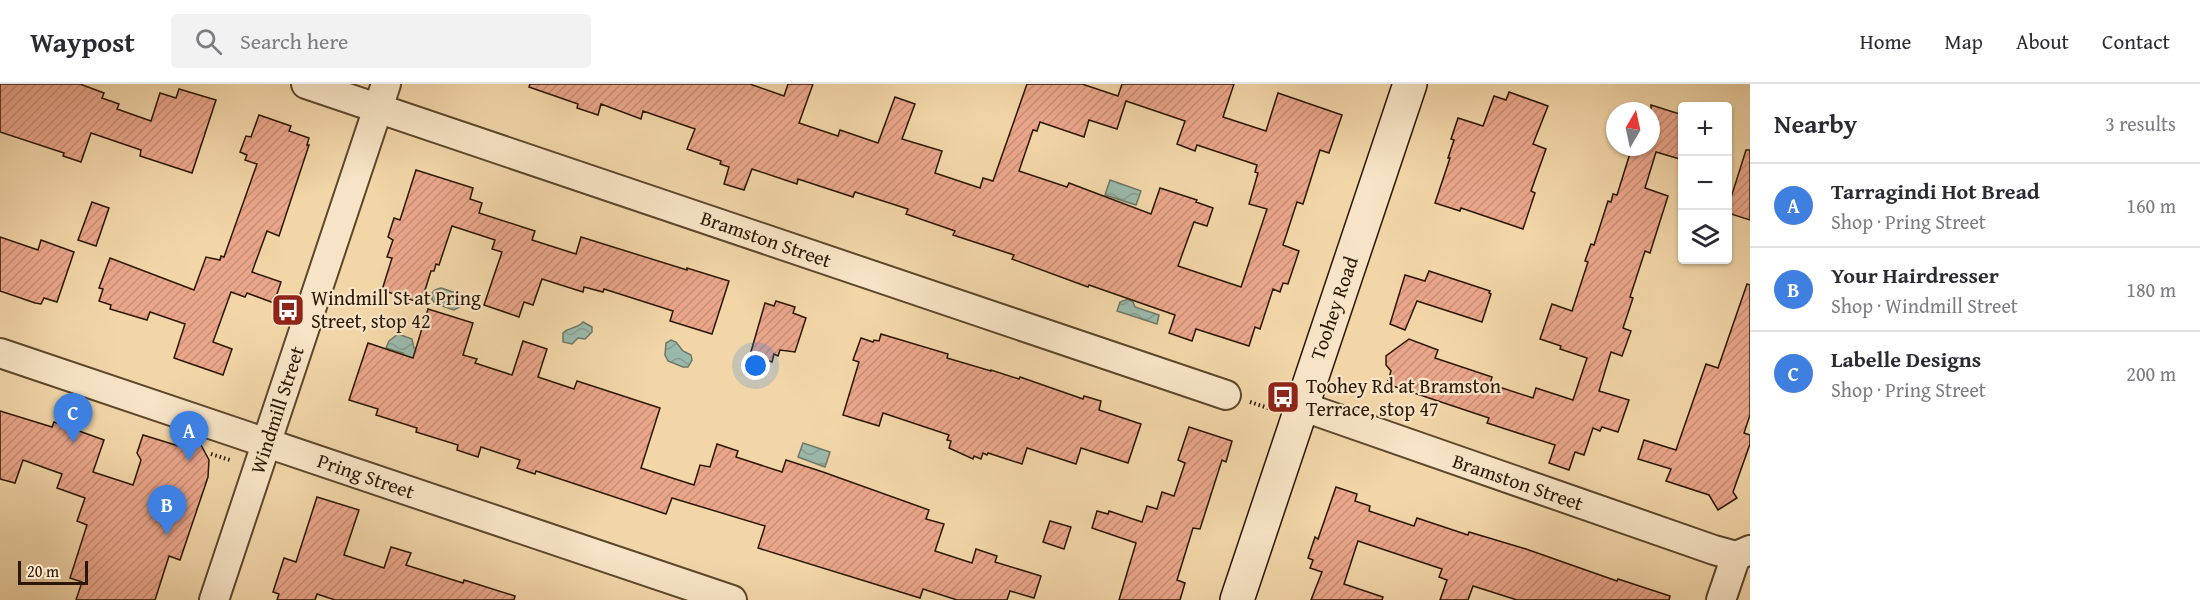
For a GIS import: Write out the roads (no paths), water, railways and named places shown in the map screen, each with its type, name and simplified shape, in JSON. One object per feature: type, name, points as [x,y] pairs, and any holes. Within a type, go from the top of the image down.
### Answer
[{"type":"main road","name":"Toohey Road","points":[[1237,600],[1409,84]]},
{"type":"street","name":"Bramston Street","points":[[306,84],[382,96],[1226,395]]},
{"type":"street","name":"Windmill Street","points":[[214,600],[382,96]]},
{"type":"street","name":"Pring Street","points":[[0,353],[732,600]]},
{"type":"street","name":"Bramston Street","points":[[1301,406],[1703,546],[1743,553]]},
{"type":"street","points":[[1721,600],[1743,553]]},
{"type":"water","points":[[1110,180],[1141,191],[1136,205],[1105,195]]},
{"type":"water","points":[[441,288],[456,293],[463,300],[463,305],[454,310],[436,304],[432,300],[432,293]]},
{"type":"water","points":[[1128,299],[1135,307],[1159,315],[1157,324],[1117,311],[1120,302]]},
{"type":"water","points":[[583,322],[592,327],[592,332],[585,339],[578,338],[572,344],[563,342],[563,333]]},
{"type":"water","points":[[398,334],[412,339],[414,348],[432,354],[428,365],[386,348],[389,341]]},
{"type":"water","points":[[671,340],[691,355],[692,360],[688,367],[668,361],[665,355],[666,343]]},
{"type":"water","points":[[803,443],[830,452],[825,467],[798,457]]},
{"type":"place","name":"Windmill St at Pring Street, stop 42","points":[[288,310]]},
{"type":"place","name":"Toohey Rd at Bramston Terrace, stop 47","points":[[1283,397]]},
{"type":"place","name":"Labelle Designs","points":[[73,443]]},
{"type":"place","name":"Tarragindi Hot Bread","points":[[189,461]]},
{"type":"place","name":"Your Hairdresser","points":[[167,535]]}]
